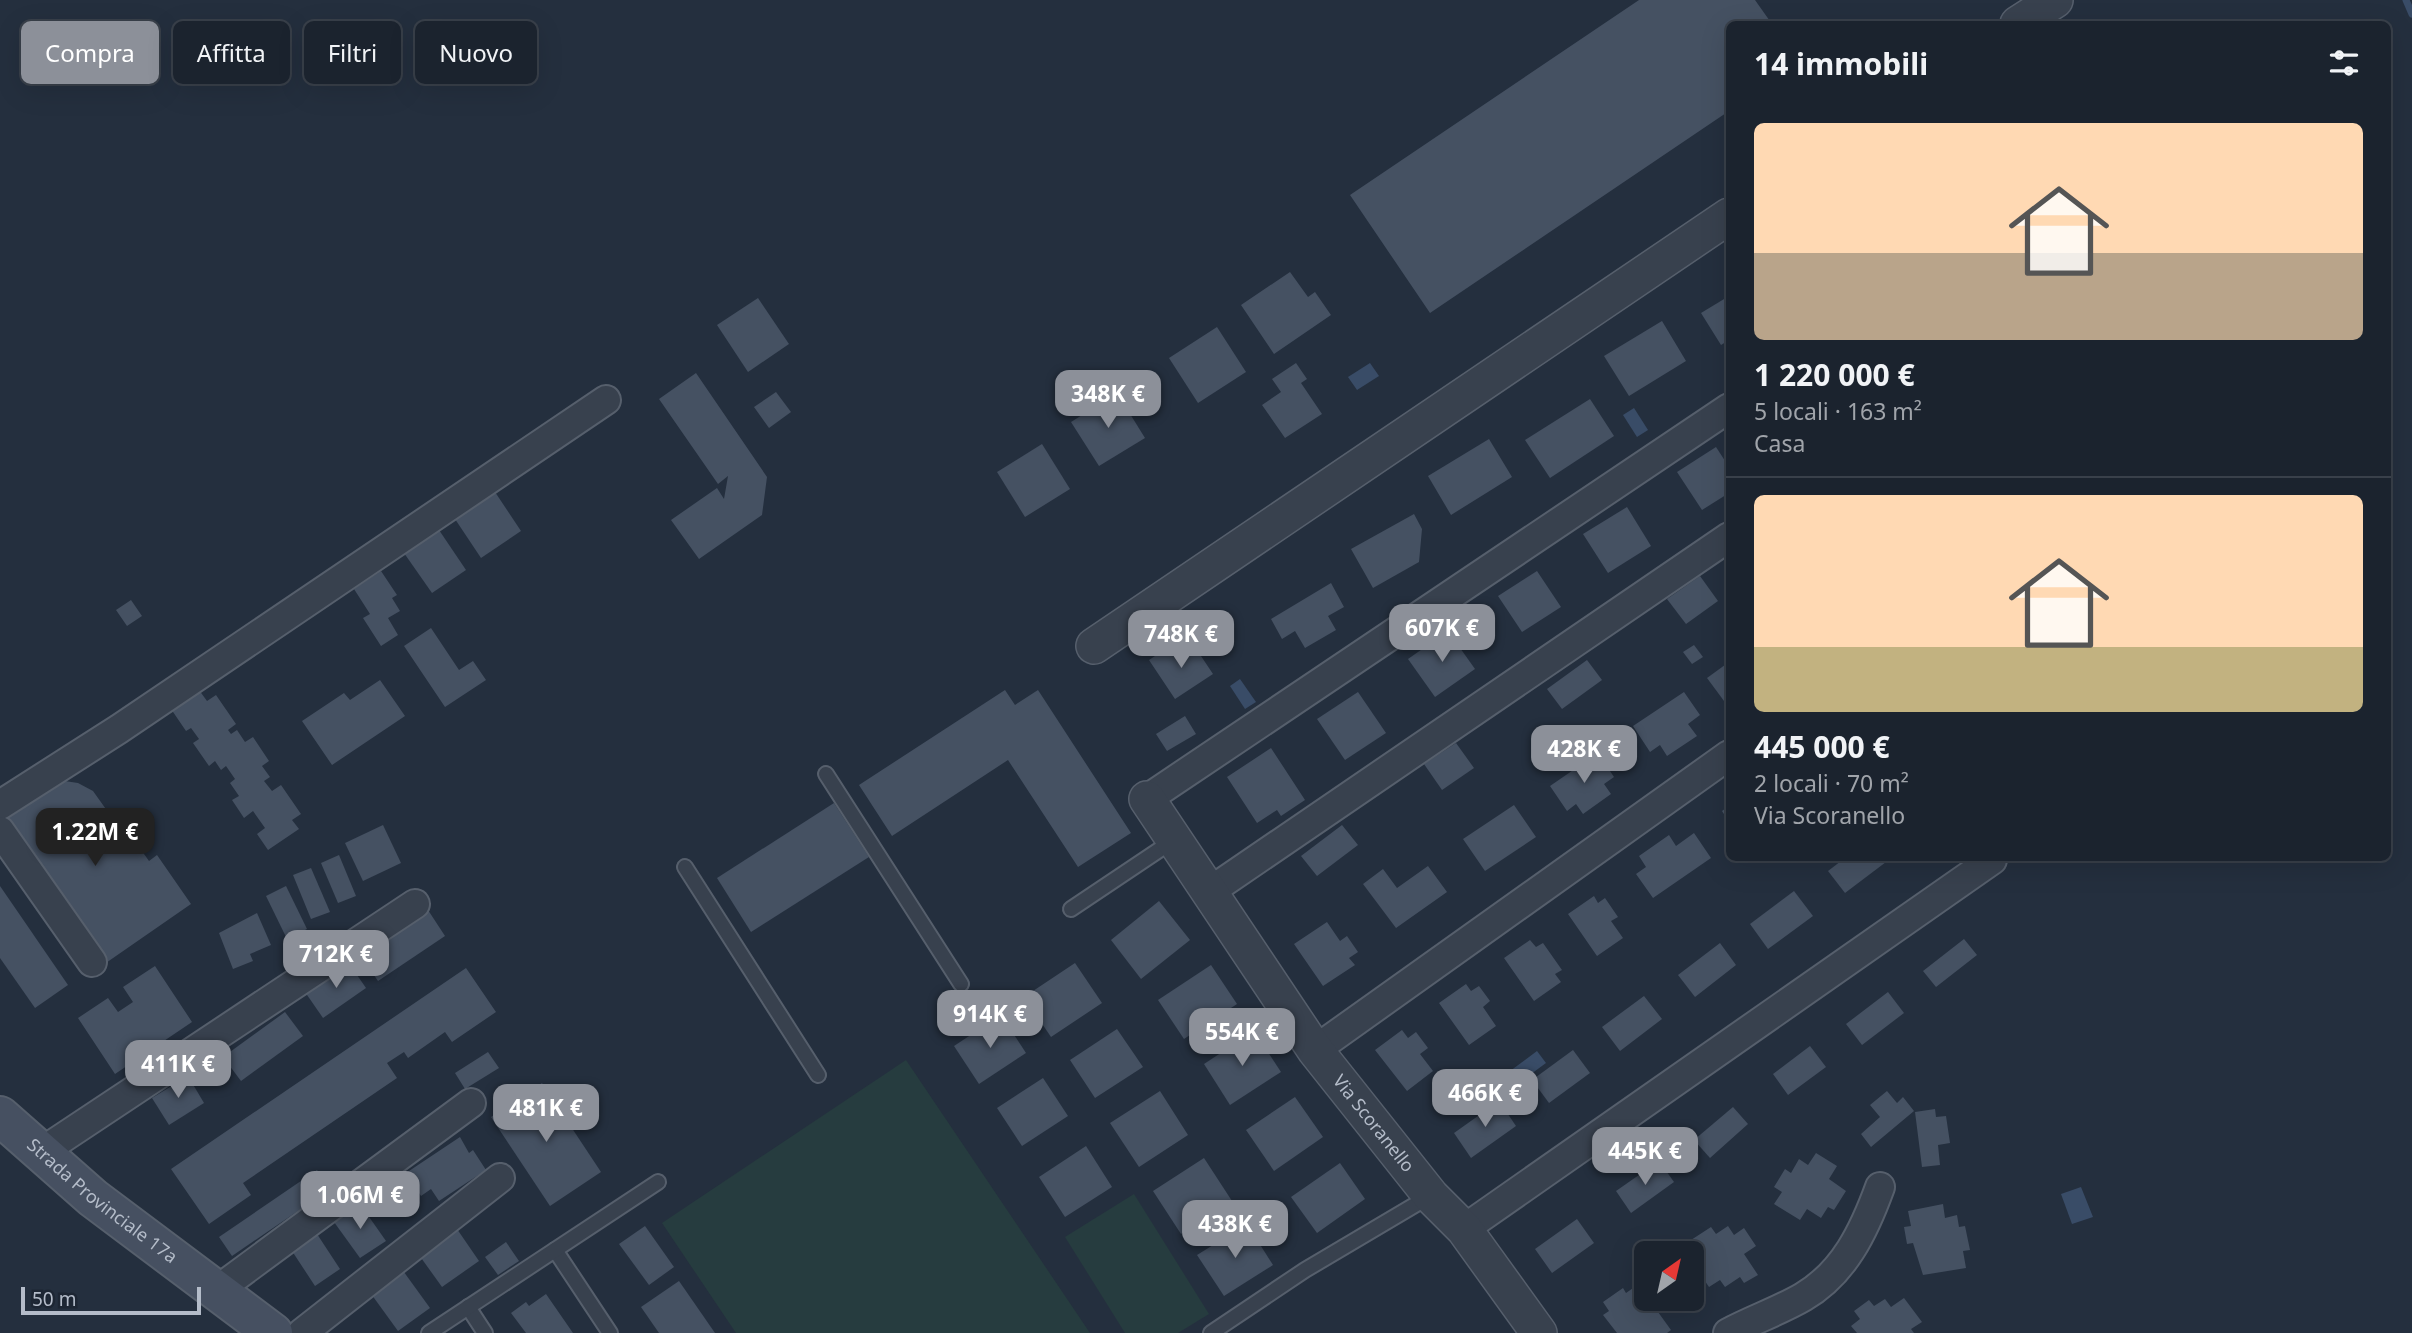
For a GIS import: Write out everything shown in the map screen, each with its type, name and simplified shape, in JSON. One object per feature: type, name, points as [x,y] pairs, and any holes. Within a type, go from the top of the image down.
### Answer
[{"type":"main road","name":"Strada Provinciale 17a","points":[[0,1116],[93,1198],[273,1333]]},
{"type":"street","points":[[2023,21],[2055,0]]},
{"type":"street","points":[[1094,646],[1726,218]]},
{"type":"street","points":[[0,805],[130,722],[606,400]]},
{"type":"street","points":[[1147,799],[1726,410]]},
{"type":"street","points":[[1209,892],[1726,539]]},
{"type":"street","points":[[1315,1050],[1726,757]]},
{"type":"street","name":"Via Scoranello","points":[[1147,799],[1315,1050],[1431,1196],[1464,1229],[1539,1333]]},
{"type":"street","points":[[0,831],[92,962]]},
{"type":"street","points":[[1464,1229],[1991,861]]},
{"type":"street","points":[[40,1153],[415,904]]},
{"type":"street","points":[[216,1291],[471,1103]]},
{"type":"street","points":[[302,1333],[500,1178]]},
{"type":"street","points":[[1728,1333],[1802,1298],[1831,1274],[1862,1231],[1880,1188]]},
{"type":"lane","points":[[826,774],[961,984]]},
{"type":"lane","points":[[1071,908],[1174,840]]},
{"type":"lane","points":[[685,867],[818,1075]]},
{"type":"lane","points":[[429,1333],[658,1182]]},
{"type":"lane","points":[[1211,1333],[1305,1270],[1431,1196]]},
{"type":"lane","points":[[555,1250],[610,1333]]},
{"type":"lane","points":[[468,1307],[485,1333]]},
{"type":"green space","points":[[906,1060],[1090,1333],[736,1333],[662,1223]]},
{"type":"green space","points":[[1134,1194],[1209,1314],[1178,1333],[1125,1333],[1065,1237]]},
{"type":"water","points":[[1370,363],[1379,376],[1357,390],[1348,377]]},
{"type":"water","points":[[1634,408],[1648,430],[1637,437],[1623,415]]},
{"type":"water","points":[[1240,679],[1256,702],[1245,709],[1230,686]]},
{"type":"water","points":[[1537,1051],[1546,1063],[1515,1086],[1506,1074]]},
{"type":"water","points":[[2081,1187],[2093,1217],[2072,1224],[2061,1194]]},
{"type":"building","points":[[1639,0],[1755,0],[1770,21],[1726,21],[1726,113],[1430,313],[1350,195]]},
{"type":"building","points":[[1290,272],[1308,297],[1315,292],[1331,315],[1274,354],[1241,305]]},
{"type":"building","points":[[758,298],[789,344],[748,372],[717,325]]},
{"type":"building","points":[[1726,298],[1726,342],[1721,345],[1701,313]]},
{"type":"building","points":[[1662,321],[1686,361],[1629,396],[1604,356]]},
{"type":"building","points":[[1217,327],[1246,372],[1198,403],[1169,358]]},
{"type":"building","points":[[1296,363],[1307,379],[1301,383],[1322,414],[1285,438],[1262,405],[1281,392],[1272,379]]},
{"type":"building","points":[[696,373],[767,477],[762,515],[699,559],[671,520],[717,488],[724,499],[728,476],[718,484],[659,399]]},
{"type":"building","points":[[776,392],[791,412],[769,428],[754,407]]},
{"type":"building","points":[[1117,393],[1145,438],[1099,466],[1071,422]]},
{"type":"building","points":[[1590,399],[1614,436],[1550,478],[1525,440]]},
{"type":"building","points":[[1489,439],[1512,477],[1451,515],[1428,476]]},
{"type":"building","points":[[1042,444],[1070,489],[1025,517],[997,472]]},
{"type":"building","points":[[1716,447],[1726,462],[1726,495],[1702,510],[1677,472]]},
{"type":"building","points":[[493,489],[521,531],[481,558],[453,516]]},
{"type":"building","points":[[1627,507],[1651,546],[1608,573],[1583,534]]},
{"type":"building","points":[[1414,514],[1422,529],[1419,562],[1373,588],[1351,549]]},
{"type":"building","points":[[439,530],[466,570],[432,593],[404,553]]},
{"type":"building","points":[[381,571],[397,595],[392,598],[400,611],[388,618],[398,635],[381,646],[363,618],[370,614],[354,589]]},
{"type":"building","points":[[1537,571],[1561,607],[1522,632],[1498,596]]},
{"type":"building","points":[[1700,576],[1718,601],[1686,624],[1667,599]]},
{"type":"building","points":[[1331,583],[1344,607],[1328,616],[1336,630],[1305,648],[1295,631],[1282,639],[1271,619]]},
{"type":"building","points":[[131,600],[142,616],[127,626],[116,610]]},
{"type":"building","points":[[431,628],[459,670],[473,661],[486,680],[445,707],[404,646]]},
{"type":"building","points":[[1448,631],[1475,669],[1435,697],[1408,659]]},
{"type":"building","points":[[1186,645],[1191,653],[1197,650],[1213,674],[1175,699],[1149,660],[1170,646],[1173,653]]},
{"type":"building","points":[[1694,645],[1703,657],[1692,664],[1683,652]]},
{"type":"building","points":[[1587,660],[1602,680],[1562,709],[1547,689]]},
{"type":"building","points":[[1726,664],[1726,699],[1724,701],[1707,678]]},
{"type":"building","points":[[380,680],[405,716],[332,765],[302,721],[344,693],[350,700]]},
{"type":"building","points":[[199,690],[207,701],[216,695],[236,724],[228,730],[231,734],[237,730],[245,742],[253,737],[269,761],[262,766],[270,777],[264,781],[272,791],[281,785],[301,814],[292,820],[299,829],[268,850],[257,834],[265,828],[253,811],[244,818],[232,800],[239,796],[230,783],[235,779],[226,766],[221,770],[215,761],[209,766],[193,743],[199,739],[191,728],[186,731],[171,709]]},
{"type":"building","points":[[1005,690],[1015,705],[1038,690],[1131,833],[1078,867],[1008,760],[892,836],[859,785]]},
{"type":"building","points":[[1358,692],[1386,733],[1345,760],[1317,719]]},
{"type":"building","points":[[1684,692],[1700,715],[1688,724],[1697,736],[1667,756],[1660,745],[1650,752],[1633,726]]},
{"type":"building","points":[[1185,716],[1196,734],[1167,751],[1156,734]]},
{"type":"building","points":[[1456,743],[1474,768],[1442,790],[1424,764]]},
{"type":"building","points":[[1271,748],[1305,800],[1281,816],[1277,810],[1257,823],[1227,777]]},
{"type":"building","points":[[1598,753],[1614,777],[1604,784],[1611,794],[1583,814],[1576,804],[1567,811],[1550,786]]},
{"type":"building","points":[[58,780],[78,783],[93,791],[108,812],[112,809],[149,861],[157,855],[191,904],[103,965],[2,820]]},
{"type":"building","points":[[834,803],[869,857],[751,932],[717,878]]},
{"type":"building","points":[[1514,805],[1536,837],[1485,871],[1463,839]]},
{"type":"building","points":[[383,825],[401,863],[363,881],[345,843]]},
{"type":"building","points":[[1342,825],[1358,845],[1317,876],[1301,856]]},
{"type":"building","points":[[1694,833],[1711,858],[1653,898],[1636,874],[1646,867],[1639,856],[1669,835],[1676,846]]},
{"type":"building","points":[[339,855],[356,896],[338,903],[321,863]]},
{"type":"building","points":[[1841,861],[1886,862],[1845,893],[1828,871]]},
{"type":"building","points":[[1428,866],[1447,892],[1396,928],[1363,884],[1383,869],[1397,888]]},
{"type":"building","points":[[311,868],[330,912],[311,919],[293,875]]},
{"type":"building","points":[[0,886],[68,985],[35,1008],[0,958]]},
{"type":"building","points":[[286,886],[307,929],[287,939],[266,896]]},
{"type":"building","points":[[1794,891],[1813,916],[1768,949],[1750,924]]},
{"type":"building","points":[[1594,896],[1598,903],[1605,898],[1618,917],[1611,921],[1623,938],[1597,956],[1568,914]]},
{"type":"building","points":[[1159,901],[1190,940],[1141,979],[1111,940]]},
{"type":"building","points":[[428,910],[445,936],[378,981],[360,955]]},
{"type":"building","points":[[257,913],[271,945],[250,954],[253,961],[233,969],[219,933]]},
{"type":"building","points":[[1327,922],[1340,941],[1347,936],[1358,952],[1349,958],[1355,965],[1323,986],[1294,944]]},
{"type":"building","points":[[1964,939],[1977,955],[1936,987],[1923,971]]},
{"type":"building","points":[[1530,940],[1536,947],[1543,943],[1562,970],[1555,974],[1561,982],[1534,1001],[1504,958]]},
{"type":"building","points":[[1720,943],[1736,965],[1695,997],[1678,975]]},
{"type":"building","points":[[348,962],[366,988],[323,1018],[305,992]]},
{"type":"building","points":[[1075,963],[1102,1003],[1051,1037],[1024,997]]},
{"type":"building","points":[[1211,965],[1237,1004],[1184,1039],[1158,1000]]},
{"type":"building","points":[[155,966],[192,1022],[115,1074],[78,1018],[108,998],[118,1012],[133,1002],[123,987]]},
{"type":"building","points":[[466,968],[496,1012],[452,1042],[445,1032],[408,1058],[404,1052],[387,1063],[397,1078],[243,1183],[251,1195],[209,1224],[171,1169]]},
{"type":"building","points":[[1466,984],[1471,991],[1479,986],[1490,1001],[1483,1007],[1496,1026],[1469,1045],[1439,1003]]},
{"type":"building","points":[[1888,992],[1904,1013],[1862,1045],[1846,1024]]},
{"type":"building","points":[[1644,996],[1662,1019],[1620,1051],[1602,1027]]},
{"type":"building","points":[[285,1012],[303,1036],[241,1081],[223,1057]]},
{"type":"building","points":[[1001,1015],[1026,1053],[979,1084],[954,1046]]},
{"type":"building","points":[[1117,1029],[1143,1067],[1095,1098],[1070,1060]]},
{"type":"building","points":[[1402,1030],[1408,1038],[1416,1032],[1428,1048],[1420,1054],[1433,1071],[1407,1091],[1375,1050]]},
{"type":"building","points":[[1254,1031],[1281,1072],[1230,1105],[1204,1064]]},
{"type":"building","points":[[1810,1046],[1826,1067],[1788,1095],[1773,1074]]},
{"type":"building","points":[[1573,1050],[1590,1073],[1549,1103],[1532,1080]]},
{"type":"building","points":[[488,1052],[499,1068],[465,1089],[455,1073]]},
{"type":"building","points":[[188,1076],[204,1103],[169,1125],[152,1098]]},
{"type":"building","points":[[1043,1078],[1068,1116],[1022,1146],[997,1108]]},
{"type":"building","points":[[542,1083],[601,1172],[550,1206],[491,1117]]},
{"type":"building","points":[[1160,1091],[1188,1135],[1139,1167],[1110,1123]]},
{"type":"building","points":[[1887,1091],[1897,1103],[1903,1097],[1914,1111],[1871,1147],[1861,1134],[1880,1117],[1870,1105]]},
{"type":"building","points":[[1295,1097],[1323,1137],[1274,1171],[1246,1130]]},
{"type":"building","points":[[1499,1101],[1516,1126],[1471,1158],[1454,1133]]},
{"type":"building","points":[[1733,1107],[1748,1124],[1710,1158],[1694,1140]]},
{"type":"building","points":[[1935,1109],[1936,1117],[1946,1116],[1950,1143],[1938,1145],[1940,1165],[1922,1167],[1915,1112]]},
{"type":"building","points":[[460,1137],[469,1153],[473,1150],[486,1170],[439,1201],[431,1189],[421,1196],[406,1173]]},
{"type":"building","points":[[1086,1146],[1112,1187],[1065,1217],[1039,1177]]},
{"type":"building","points":[[1816,1153],[1837,1166],[1829,1179],[1846,1191],[1834,1210],[1828,1207],[1821,1218],[1807,1209],[1800,1220],[1774,1204],[1782,1192],[1774,1187],[1785,1169],[1791,1173],[1799,1159],[1808,1165]]},
{"type":"building","points":[[1204,1158],[1232,1201],[1181,1234],[1153,1191]]},
{"type":"building","points":[[1659,1161],[1674,1182],[1631,1213],[1616,1191]]},
{"type":"building","points":[[1340,1163],[1365,1199],[1317,1233],[1291,1197]]},
{"type":"building","points":[[317,1170],[330,1189],[232,1256],[219,1237]]},
{"type":"building","points":[[360,1204],[386,1241],[360,1258],[334,1222]]},
{"type":"building","points":[[1943,1204],[1945,1218],[1957,1215],[1959,1227],[1965,1226],[1970,1250],[1963,1251],[1966,1268],[1923,1275],[1913,1243],[1907,1244],[1904,1227],[1911,1226],[1908,1211]]},
{"type":"building","points":[[1577,1219],[1594,1243],[1552,1273],[1535,1249]]},
{"type":"building","points":[[1247,1224],[1273,1265],[1224,1296],[1197,1255]]},
{"type":"building","points":[[645,1226],[674,1267],[649,1285],[619,1244]]},
{"type":"building","points":[[1728,1226],[1734,1235],[1744,1228],[1756,1246],[1744,1254],[1758,1275],[1744,1283],[1740,1277],[1725,1287],[1720,1280],[1709,1287],[1704,1280],[1704,1241],[1691,1240],[1711,1227],[1716,1234]]},
{"type":"building","points":[[457,1229],[479,1261],[442,1287],[419,1255]]},
{"type":"building","points":[[317,1234],[340,1269],[315,1286],[292,1251]]},
{"type":"building","points":[[506,1242],[519,1261],[498,1275],[485,1257]]},
{"type":"building","points":[[401,1268],[430,1308],[398,1331],[369,1291]]},
{"type":"building","points":[[679,1281],[715,1333],[659,1333],[641,1307]]},
{"type":"building","points":[[1634,1287],[1634,1311],[1659,1311],[1671,1330],[1667,1333],[1617,1333],[1603,1315],[1609,1311],[1603,1302],[1623,1288],[1626,1293]]},
{"type":"building","points":[[546,1294],[573,1333],[526,1333],[511,1313],[526,1302],[529,1306]]},
{"type":"building","points":[[1904,1298],[1922,1322],[1911,1329],[1914,1333],[1857,1333],[1851,1326],[1860,1319],[1854,1311],[1869,1300],[1874,1306],[1885,1299],[1891,1307]]},
{"type":"waterway","points":[[2406,0],[2412,14]]}]
